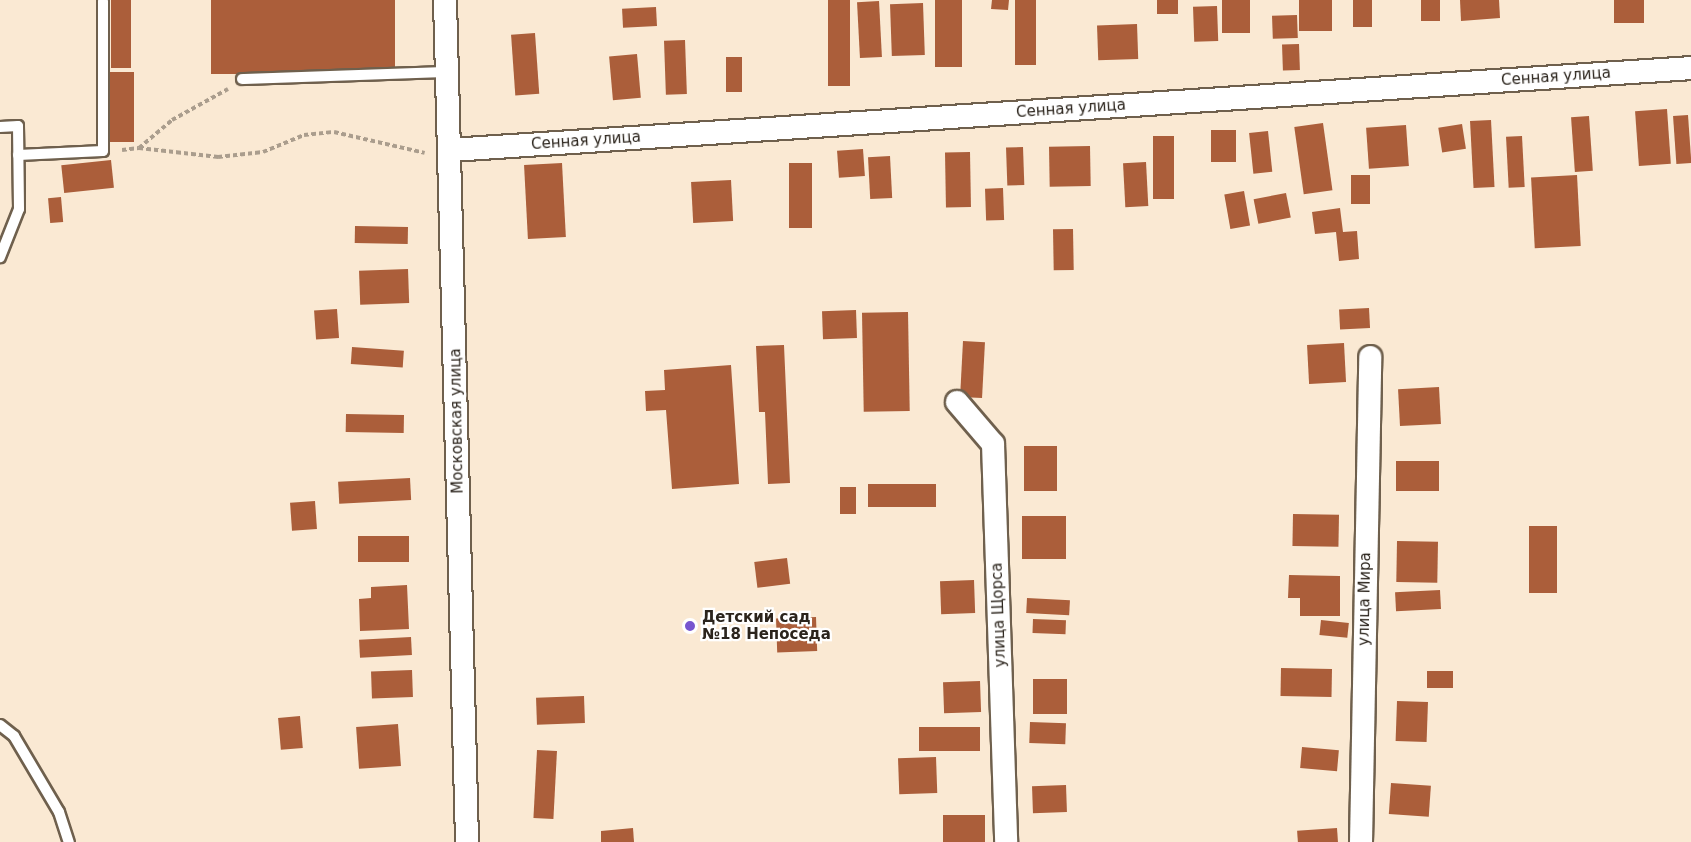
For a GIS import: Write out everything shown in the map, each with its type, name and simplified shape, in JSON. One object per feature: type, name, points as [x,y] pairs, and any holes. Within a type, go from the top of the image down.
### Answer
[{"type":"street","name":"Московская улица","points":[[445,0],[451,150],[468,842]]},
{"type":"street","name":"Сенная улица","points":[[451,150],[1691,68]]},
{"type":"street","name":"улица Мира","points":[[1361,842],[1370,357]]},
{"type":"street","name":"улица Щорса","points":[[957,402],[993,444],[1006,842]]},
{"type":"lane","points":[[18,155],[103,151],[103,1]]},
{"type":"lane","points":[[242,79],[447,72]]},
{"type":"lane","points":[[0,127],[18,126],[19,209],[0,257]]},
{"type":"lane","points":[[0,725],[14,736],[54,803],[69,842]]},
{"type":"path","points":[[139,148],[172,120],[242,79]]},
{"type":"path","points":[[103,151],[139,148],[218,157],[263,152],[304,135],[333,132],[433,155],[451,150]]},
{"type":"building","points":[[111,0],[131,0],[131,68],[111,68]]},
{"type":"building","points":[[211,0],[395,0],[395,74],[211,74]]},
{"type":"building","points":[[828,0],[850,0],[850,86],[828,86]]},
{"type":"building","points":[[935,0],[962,0],[962,67],[935,67]]},
{"type":"building","points":[[992,0],[1009,0],[1008,10],[991,9]]},
{"type":"building","points":[[1015,0],[1036,0],[1036,65],[1015,65]]},
{"type":"building","points":[[1157,0],[1178,0],[1178,14],[1157,14]]},
{"type":"building","points":[[1222,0],[1250,0],[1250,33],[1222,33]]},
{"type":"building","points":[[1299,0],[1332,0],[1332,31],[1299,31]]},
{"type":"building","points":[[1353,0],[1372,0],[1372,27],[1353,27]]},
{"type":"building","points":[[1421,0],[1440,0],[1440,21],[1421,21]]},
{"type":"building","points":[[1460,0],[1499,0],[1500,18],[1461,21]]},
{"type":"building","points":[[1614,0],[1644,0],[1644,23],[1614,23]]},
{"type":"building","points":[[879,1],[882,57],[860,58],[857,2]]},
{"type":"building","points":[[923,3],[925,55],[892,56],[890,4]]},
{"type":"building","points":[[1217,6],[1218,41],[1194,42],[1193,7]]},
{"type":"building","points":[[656,7],[657,26],[623,28],[622,9]]},
{"type":"building","points":[[1297,15],[1298,38],[1273,39],[1272,16]]},
{"type":"building","points":[[1137,24],[1138,59],[1098,60],[1097,25]]},
{"type":"building","points":[[535,33],[539,94],[515,96],[511,35]]},
{"type":"building","points":[[685,40],[687,94],[666,95],[664,41]]},
{"type":"building","points":[[1299,44],[1300,70],[1283,71],[1282,45]]},
{"type":"building","points":[[637,54],[641,98],[613,100],[609,56]]},
{"type":"building","points":[[726,57],[742,57],[742,92],[726,92]]},
{"type":"building","points":[[110,72],[134,72],[134,142],[110,142]]},
{"type":"building","points":[[1667,109],[1671,164],[1639,166],[1635,111]]},
{"type":"building","points":[[1688,115],[1691,163],[1676,164],[1673,116]]},
{"type":"building","points":[[1589,116],[1593,171],[1575,172],[1571,117]]},
{"type":"building","points":[[1491,120],[1495,187],[1474,188],[1470,121]]},
{"type":"building","points":[[1323,123],[1332,190],[1304,194],[1294,127]]},
{"type":"building","points":[[1462,124],[1466,149],[1442,152],[1438,128]]},
{"type":"building","points":[[1406,125],[1409,166],[1369,169],[1366,128]]},
{"type":"building","points":[[1211,130],[1236,130],[1236,162],[1211,162]]},
{"type":"building","points":[[1268,131],[1272,172],[1253,174],[1249,133]]},
{"type":"building","points":[[1153,136],[1174,136],[1174,199],[1153,199]]},
{"type":"building","points":[[1522,136],[1525,187],[1509,188],[1506,137]]},
{"type":"building","points":[[1090,146],[1091,186],[1050,187],[1049,147]]},
{"type":"building","points":[[1023,147],[1024,185],[1007,186],[1006,148]]},
{"type":"building","points":[[863,149],[865,176],[839,178],[837,151]]},
{"type":"building","points":[[945,152],[970,152],[971,207],[946,207]]},
{"type":"building","points":[[890,156],[892,198],[870,199],[868,157]]},
{"type":"building","points":[[111,160],[114,188],[64,193],[61,165]]},
{"type":"building","points":[[1146,162],[1148,206],[1125,207],[1123,163]]},
{"type":"building","points":[[562,163],[566,237],[528,239],[524,165]]},
{"type":"building","points":[[789,163],[812,163],[812,228],[789,228]]},
{"type":"building","points":[[1351,175],[1370,175],[1370,204],[1351,204]]},
{"type":"building","points":[[1577,175],[1581,246],[1535,248],[1531,177]]},
{"type":"building","points":[[731,180],[733,221],[693,223],[691,182]]},
{"type":"building","points":[[1003,188],[1004,220],[986,221],[985,189]]},
{"type":"building","points":[[1244,191],[1250,225],[1230,229],[1224,194]]},
{"type":"building","points":[[1286,193],[1291,218],[1258,224],[1254,199]]},
{"type":"building","points":[[61,197],[63,222],[50,223],[48,198]]},
{"type":"building","points":[[1340,208],[1343,232],[1357,231],[1359,259],[1339,261],[1336,232],[1315,234],[1312,212]]},
{"type":"building","points":[[355,226],[408,227],[408,244],[355,243]]},
{"type":"building","points":[[1053,229],[1073,229],[1074,270],[1054,270]]},
{"type":"building","points":[[408,269],[409,303],[360,305],[359,271]]},
{"type":"building","points":[[1369,308],[1370,328],[1340,330],[1339,310]]},
{"type":"building","points":[[337,309],[339,338],[316,340],[314,311]]},
{"type":"building","points":[[856,310],[857,338],[823,339],[822,311]]},
{"type":"building","points":[[908,312],[910,411],[864,412],[862,313]]},
{"type":"building","points":[[963,341],[985,342],[982,398],[960,397]]},
{"type":"building","points":[[1344,343],[1346,382],[1309,384],[1307,345]]},
{"type":"building","points":[[784,345],[790,483],[768,484],[765,412],[759,412],[756,346]]},
{"type":"building","points":[[352,347],[404,351],[403,368],[351,364]]},
{"type":"building","points":[[731,365],[739,484],[672,489],[666,410],[646,411],[645,391],[665,390],[664,370]]},
{"type":"building","points":[[1439,387],[1441,424],[1400,426],[1398,389]]},
{"type":"building","points":[[346,414],[404,415],[404,433],[346,432]]},
{"type":"building","points":[[1024,446],[1057,446],[1057,491],[1024,491]]},
{"type":"building","points":[[1396,461],[1439,461],[1439,491],[1396,491]]},
{"type":"building","points":[[410,478],[411,500],[339,504],[338,482]]},
{"type":"building","points":[[868,484],[936,484],[936,507],[868,507]]},
{"type":"building","points":[[840,487],[856,487],[856,514],[840,514]]},
{"type":"building","points":[[315,501],[317,529],[292,531],[290,503]]},
{"type":"building","points":[[1293,514],[1339,515],[1338,547],[1292,546]]},
{"type":"building","points":[[1022,516],[1066,516],[1066,559],[1022,559]]},
{"type":"building","points":[[1529,526],[1557,526],[1557,593],[1529,593]]},
{"type":"building","points":[[358,536],[409,536],[409,562],[358,562]]},
{"type":"building","points":[[1397,541],[1438,542],[1437,583],[1396,582]]},
{"type":"building","points":[[787,558],[790,584],[757,588],[754,562]]},
{"type":"building","points":[[1289,575],[1340,576],[1340,616],[1300,616],[1300,598],[1288,598]]},
{"type":"building","points":[[974,580],[975,613],[941,614],[940,581]]},
{"type":"building","points":[[407,585],[409,629],[360,631],[359,599],[371,598],[371,587]]},
{"type":"building","points":[[1440,590],[1441,609],[1396,611],[1395,592]]},
{"type":"building","points":[[1027,598],[1070,600],[1069,615],[1026,613]]},
{"type":"building","points":[[816,617],[817,651],[777,652],[776,618]]},
{"type":"building","points":[[1033,619],[1066,620],[1065,634],[1033,633]]},
{"type":"building","points":[[1321,620],[1349,623],[1347,638],[1319,635]]},
{"type":"building","points":[[411,637],[412,655],[360,658],[359,640]]},
{"type":"building","points":[[1281,668],[1332,669],[1332,697],[1281,696]]},
{"type":"building","points":[[412,670],[413,697],[372,698],[371,671]]},
{"type":"building","points":[[1427,671],[1453,671],[1453,688],[1427,688]]},
{"type":"building","points":[[1033,679],[1067,679],[1067,714],[1033,714]]},
{"type":"building","points":[[980,681],[981,712],[944,713],[943,682]]},
{"type":"building","points":[[584,696],[585,723],[537,725],[536,698]]},
{"type":"building","points":[[1397,701],[1428,702],[1427,742],[1396,741]]},
{"type":"building","points":[[300,716],[303,748],[281,750],[278,718]]},
{"type":"building","points":[[1030,722],[1066,723],[1065,744],[1029,743]]},
{"type":"building","points":[[398,724],[401,766],[359,769],[356,727]]},
{"type":"building","points":[[919,727],[980,727],[980,751],[919,751]]},
{"type":"building","points":[[1302,747],[1339,750],[1337,771],[1300,768]]},
{"type":"building","points":[[537,750],[557,751],[553,819],[533,818]]},
{"type":"building","points":[[936,757],[937,793],[899,794],[898,758]]},
{"type":"building","points":[[1391,783],[1431,786],[1429,817],[1389,814]]},
{"type":"building","points":[[1066,785],[1067,812],[1033,813],[1032,786]]},
{"type":"building","points":[[943,815],[985,815],[985,842],[943,842]]},
{"type":"building","points":[[633,828],[634,842],[601,842],[601,831]]},
{"type":"building","points":[[1337,828],[1338,842],[1298,842],[1297,831]]},
{"type":"place","name":"Детский сад №18 Непоседа","points":[[690,626]]}]
